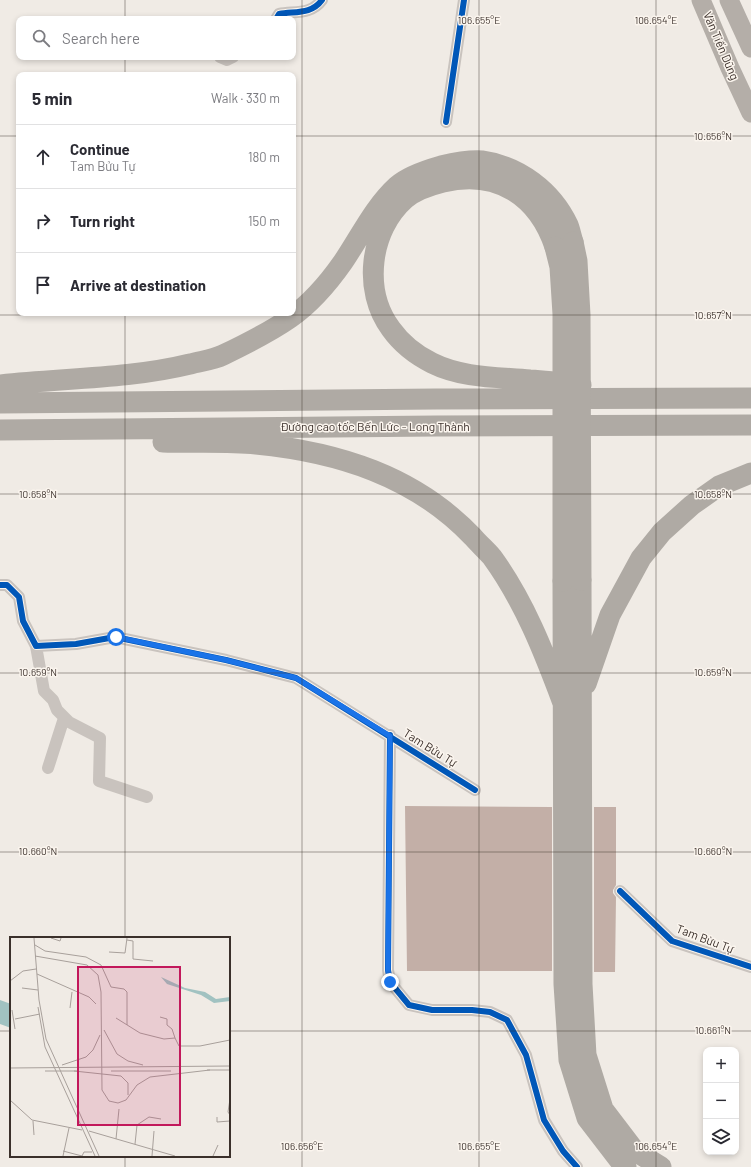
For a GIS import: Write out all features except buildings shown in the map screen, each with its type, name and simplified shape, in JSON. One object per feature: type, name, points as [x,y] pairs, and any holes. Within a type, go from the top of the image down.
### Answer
[{"type":"highway","name":"Văn Tiến Dũng","points":[[702,0],[730,68],[751,113]]},
{"type":"highway","points":[[729,0],[751,48]]},
{"type":"highway","points":[[296,313],[317,294],[342,264],[377,208],[398,185],[425,170],[454,163],[482,161],[506,167],[526,176],[544,192],[558,208],[568,226],[560,267],[572,581],[572,702],[564,984],[569,1060],[587,1118],[626,1167]]},
{"type":"highway","points":[[564,244],[548,227],[531,204],[519,194],[503,185],[481,179],[456,179],[430,185],[406,198],[393,211],[382,230],[375,250],[373,274],[381,311],[390,328],[408,348],[433,363],[459,373],[598,388],[751,397]]},
{"type":"highway","points":[[0,385],[115,375],[171,368],[221,356],[253,340],[292,316]]},
{"type":"highway","points":[[0,403],[751,397]]},
{"type":"highway","name":"Đường cao tốc Bến Lức - Long Thành","points":[[0,430],[751,425]]},
{"type":"highway","points":[[0,438],[255,444],[313,452],[382,473],[437,505],[463,527],[491,556],[511,585],[545,654],[572,702]]},
{"type":"highway","points":[[661,1167],[635,1151],[603,1109],[586,1055],[572,702],[610,615],[641,558],[662,532],[692,505],[719,486],[751,473]]},
{"type":"street","points":[[278,16],[279,14],[309,10],[318,5],[322,0]]},
{"type":"street","points":[[446,122],[464,0]]},
{"type":"street","points":[[0,585],[7,585],[19,597],[23,621],[36,646],[44,691],[53,700],[57,710],[64,718],[100,738],[99,781],[148,797]]},
{"type":"street","name":"Tam Bửu Tự","points":[[36,646],[76,644],[116,637],[226,660],[296,678],[475,790]]},
{"type":"street","points":[[48,768],[64,718]]},
{"type":"street","points":[[390,736],[388,970],[390,982],[409,1005],[432,1010],[472,1010],[490,1012],[507,1020],[526,1055],[544,1120],[563,1151],[577,1167]]},
{"type":"street","name":"Tam Bừu Tự","points":[[620,891],[672,941],[751,967]]},
{"type":"water","points":[[0,1000],[10,1004],[10,1028],[0,1024]]},
{"type":"cycle path","points":[[278,16],[279,14],[308,10],[318,5],[322,0]]},
{"type":"cycle path","points":[[446,122],[464,0]]},
{"type":"cycle path","points":[[0,585],[7,585],[19,597],[23,621],[36,646],[76,644],[115,637],[226,660],[296,678],[475,790]]},
{"type":"cycle path","points":[[390,735],[388,970],[390,982],[409,1005],[432,1010],[472,1010],[490,1012],[507,1020],[526,1055],[544,1120],[563,1151],[577,1167]]},
{"type":"cycle path","points":[[620,891],[672,941],[751,967]]},
{"type":"route","points":[[116,637],[226,660],[296,678],[390,736],[388,854],[388,970],[390,982]]}]
